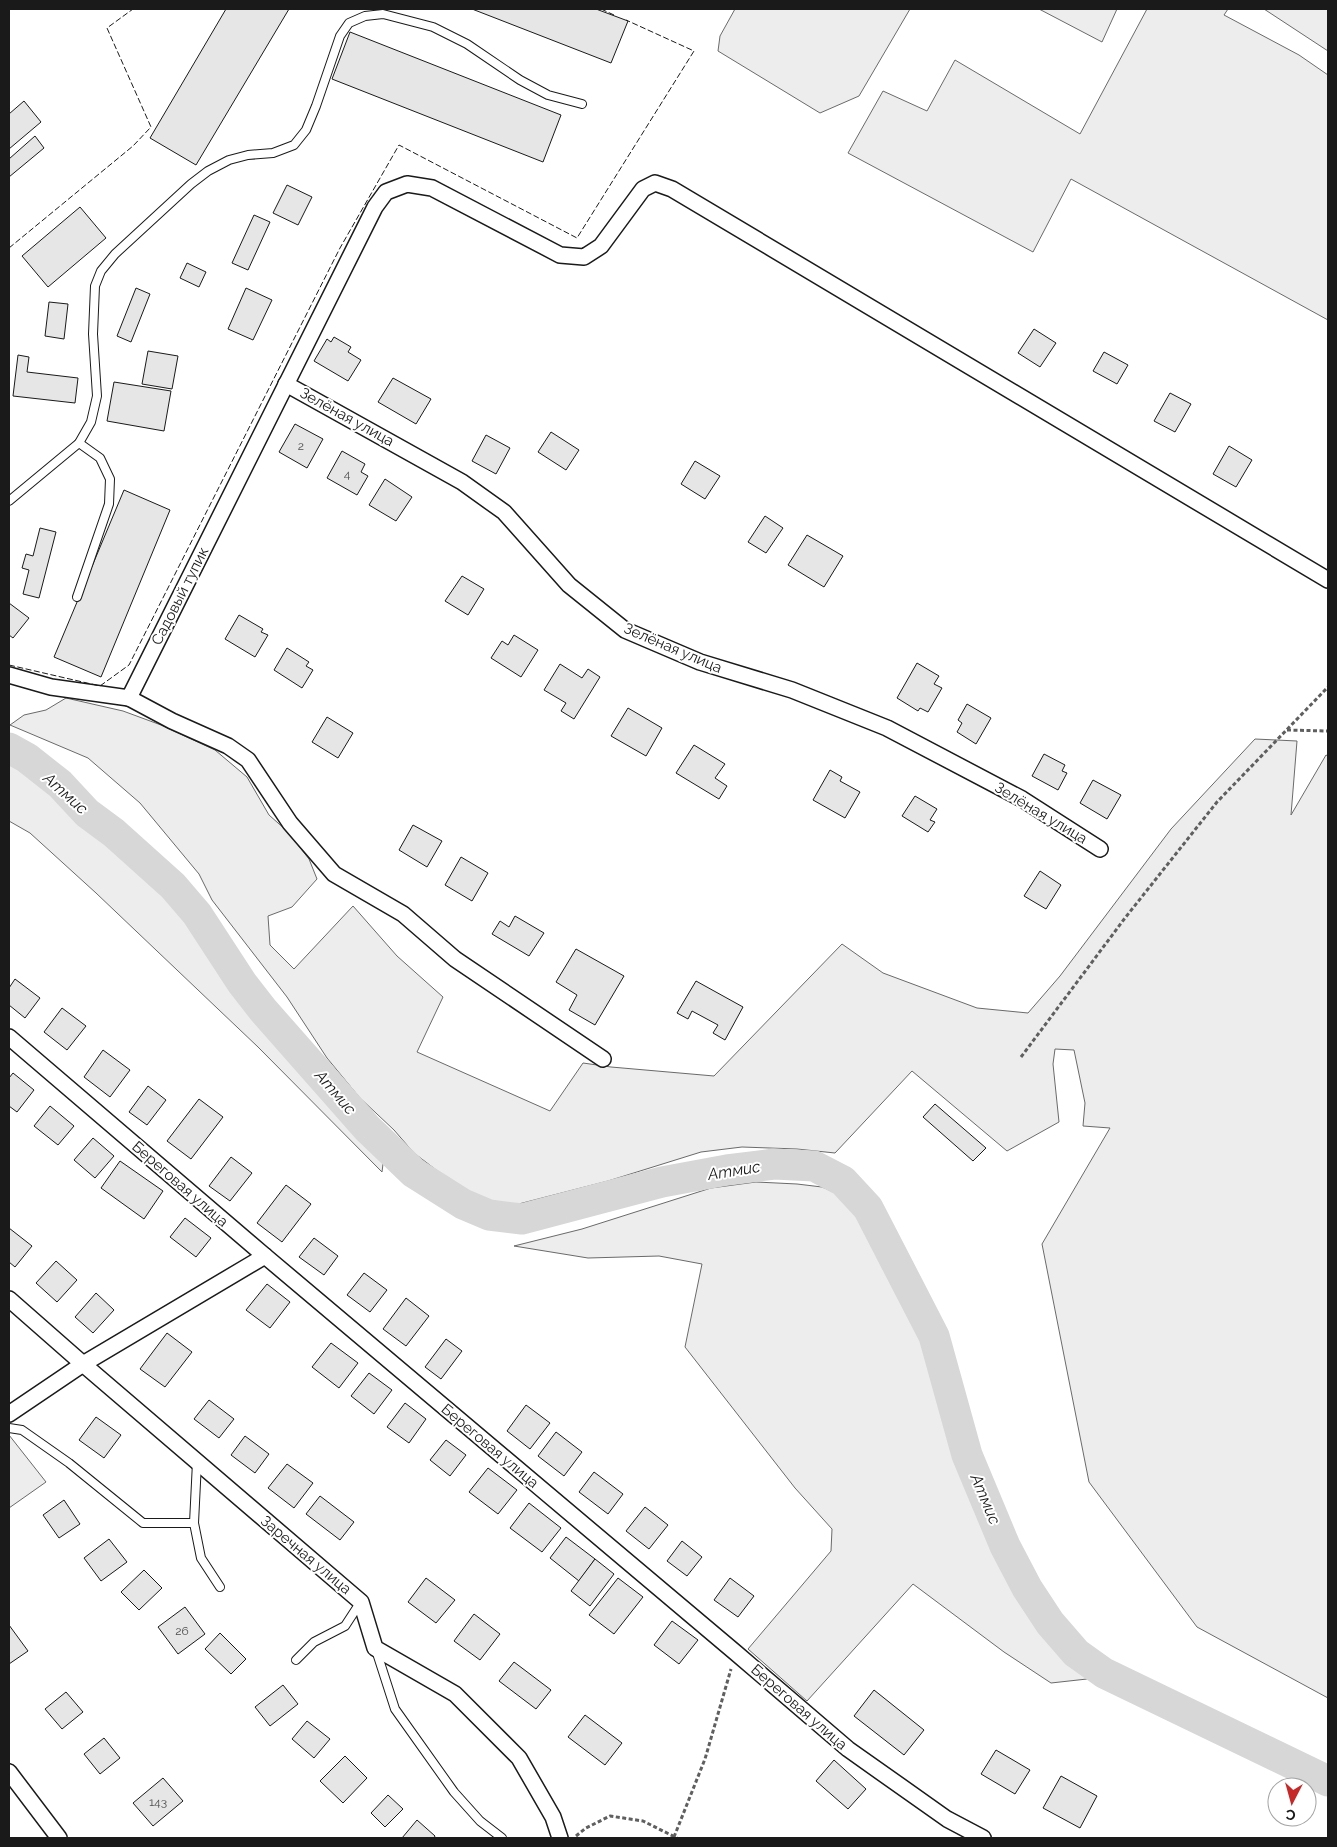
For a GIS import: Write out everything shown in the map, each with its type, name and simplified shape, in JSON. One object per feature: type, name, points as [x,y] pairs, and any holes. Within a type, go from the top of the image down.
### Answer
[{"type":"street","name":"Садовый тупик","points":[[129,698],[375,207],[386,192],[406,184],[432,188],[560,256],[584,257],[601,246],[642,189],[655,184],[672,189],[1328,580]]},
{"type":"street","name":"Зелёная улица","points":[[286,384],[462,482],[504,512],[569,585],[625,630],[700,662],[792,690],[887,728],[1022,799],[1100,849]]},
{"type":"street","points":[[9,675],[51,687],[129,698],[172,721],[228,746],[248,760],[290,823],[334,874],[403,914],[455,958],[603,1059]]},
{"type":"street","name":"Береговая улица","points":[[9,1037],[264,1256],[736,1652],[848,1749],[947,1819],[983,1838]]},
{"type":"street","points":[[9,1414],[83,1364],[264,1256]]},
{"type":"street","name":"Заречная улица","points":[[9,1299],[361,1602],[375,1648]]},
{"type":"street","points":[[375,1648],[455,1694],[519,1758],[552,1817],[560,1838]]},
{"type":"street","points":[[9,1772],[59,1838]]},
{"type":"lane","points":[[9,501],[79,443],[91,422],[97,396],[94,315],[95,286],[101,271],[115,254],[191,184],[208,171],[229,160],[248,155],[273,152],[294,145],[306,130],[340,36],[349,23],[365,16],[383,14],[433,27],[467,44],[520,80],[548,95],[582,104]]},
{"type":"lane","points":[[78,597],[109,504],[110,479],[100,458],[79,443]]},
{"type":"lane","points":[[9,1428],[22,1430],[69,1463],[143,1523],[194,1523]]},
{"type":"lane","points":[[197,1462],[194,1523],[201,1558],[220,1587]]},
{"type":"lane","points":[[296,1660],[314,1642],[345,1626],[361,1602]]},
{"type":"lane","points":[[375,1648],[395,1708],[454,1792],[480,1821],[502,1838]]},
{"type":"path","points":[[1021,1056],[1125,918],[1217,802],[1328,687]]},
{"type":"path","points":[[1287,730],[1328,731]]},
{"type":"path","points":[[573,1838],[586,1828],[610,1816],[643,1821],[676,1837],[705,1759],[736,1652]]},
{"type":"shaded area","points":[[735,9],[910,9],[859,96],[820,113],[718,51],[720,36]]},
{"type":"shaded area","points":[[1039,9],[1117,9],[1102,42]]},
{"type":"shaded area","points":[[1147,9],[1228,9],[1224,15],[1299,55],[1328,75],[1328,320],[1071,179],[1033,252],[848,153],[883,91],[927,111],[955,60],[1080,134]]},
{"type":"shaded area","points":[[1264,9],[1328,9],[1328,51]]},
{"type":"shaded area","points":[[66,698],[123,711],[161,725],[215,750],[247,777],[269,815],[287,831],[309,859],[317,879],[292,907],[268,916],[270,945],[294,969],[353,906],[397,956],[443,997],[417,1052],[550,1111],[583,1063],[714,1076],[842,944],[883,973],[977,1008],[1028,1013],[1060,976],[1171,829],[1255,739],[1297,741],[1291,815],[1326,755],[1328,756],[1328,1698],[1197,1627],[1089,1482],[1042,1244],[1110,1128],[1083,1126],[1085,1103],[1074,1050],[1055,1049],[1053,1064],[1059,1122],[1007,1151],[912,1071],[835,1153],[797,1149],[742,1147],[701,1152],[608,1181],[507,1207],[489,1204],[469,1195],[414,1153],[394,1130],[360,1098],[327,1058],[287,997],[212,900],[199,874],[140,803],[88,758],[10,725],[24,715],[46,710]]},
{"type":"shaded area","points":[[9,762],[36,783],[71,803],[97,826],[129,862],[176,901],[195,930],[228,964],[249,1008],[290,1059],[384,1156],[382,1172],[258,1047],[96,893],[30,833],[9,821]]},
{"type":"shaded area","points":[[756,1182],[822,1187],[850,1199],[859,1209],[880,1254],[900,1281],[914,1314],[954,1431],[965,1472],[979,1503],[1006,1556],[1038,1610],[1082,1667],[1087,1679],[1051,1683],[1004,1652],[913,1584],[807,1701],[748,1649],[831,1551],[832,1529],[795,1488],[685,1347],[702,1264],[659,1256],[588,1258],[514,1246],[582,1229],[711,1188]]},
{"type":"shaded area","points":[[9,1435],[46,1482],[9,1508]]},
{"type":"building","points":[[226,9],[289,9],[196,165],[150,138]]},
{"type":"building","points":[[472,9],[596,9],[628,21],[611,63]]},
{"type":"building","points":[[350,32],[561,115],[543,162],[332,79]]},
{"type":"building","points":[[24,101],[41,122],[9,149],[9,114]]},
{"type":"building","points":[[35,136],[44,148],[9,177],[9,159]]},
{"type":"building","points":[[287,185],[312,197],[298,225],[273,213]]},
{"type":"building","points":[[80,207],[106,238],[48,287],[22,256]]},
{"type":"building","points":[[254,215],[270,222],[248,270],[232,263]]},
{"type":"building","points":[[187,263],[206,272],[199,287],[180,278]]},
{"type":"building","points":[[136,288],[150,294],[131,342],[117,336]]},
{"type":"building","points":[[246,288],[272,300],[253,340],[228,329]]},
{"type":"building","points":[[49,302],[68,304],[64,339],[45,336]]},
{"type":"building","points":[[1034,329],[1056,343],[1040,367],[1018,353]]},
{"type":"building","points":[[334,337],[351,347],[348,352],[361,360],[348,381],[314,361],[327,339],[331,342]]},
{"type":"building","points":[[148,351],[178,356],[172,389],[142,384]]},
{"type":"building","points":[[1104,352],[1128,365],[1117,384],[1093,371]]},
{"type":"building","points":[[18,355],[29,357],[27,372],[78,378],[75,403],[13,396]]},
{"type":"building","points":[[393,378],[431,399],[416,424],[378,402]]},
{"type":"building","points":[[114,382],[171,391],[164,431],[107,421]]},
{"type":"building","points":[[1170,393],[1191,404],[1175,432],[1154,421]]},
{"type":"building","points":[[295,424],[323,439],[307,468],[279,452]]},
{"type":"building","points":[[551,432],[579,450],[566,470],[538,452]]},
{"type":"building","points":[[486,435],[510,448],[496,474],[472,461]]},
{"type":"building","points":[[1229,446],[1252,460],[1236,487],[1213,474]]},
{"type":"building","points":[[342,451],[365,464],[361,472],[368,476],[357,495],[327,478]]},
{"type":"building","points":[[695,461],[720,476],[705,499],[681,484]]},
{"type":"building","points":[[385,479],[412,497],[396,521],[369,505]]},
{"type":"building","points":[[124,490],[170,510],[101,677],[54,657]]},
{"type":"building","points":[[765,516],[783,528],[766,553],[748,542]]},
{"type":"building","points":[[40,528],[56,532],[39,598],[23,594],[29,570],[22,568],[26,554],[33,556]]},
{"type":"building","points":[[807,535],[843,556],[824,587],[788,565]]},
{"type":"building","points":[[462,576],[484,589],[468,615],[445,601]]},
{"type":"building","points":[[9,603],[29,618],[13,638],[9,635]]},
{"type":"building","points":[[239,615],[263,629],[261,632],[268,635],[255,657],[225,639]]},
{"type":"building","points":[[514,635],[538,650],[521,677],[491,658],[502,641],[508,645]]},
{"type":"building","points":[[287,648],[309,662],[306,666],[313,670],[302,688],[274,670]]},
{"type":"building","points":[[917,663],[939,676],[934,684],[942,688],[928,712],[920,708],[918,711],[897,698]]},
{"type":"building","points":[[560,664],[582,678],[588,669],[600,677],[574,719],[561,711],[566,703],[544,690]]},
{"type":"building","points":[[967,704],[991,718],[976,744],[957,732],[962,723],[958,720]]},
{"type":"building","points":[[628,708],[662,728],[646,756],[611,736]]},
{"type":"building","points":[[327,717],[353,733],[338,758],[312,742]]},
{"type":"building","points":[[694,745],[725,764],[715,778],[727,786],[719,799],[676,773]]},
{"type":"building","points":[[1044,754],[1065,765],[1062,771],[1067,773],[1058,790],[1032,776]]},
{"type":"building","points":[[830,770],[842,777],[840,781],[860,792],[845,818],[813,800]]},
{"type":"building","points":[[1093,780],[1121,795],[1107,819],[1080,803]]},
{"type":"building","points":[[915,796],[937,809],[930,820],[935,822],[928,832],[902,816]]},
{"type":"building","points":[[413,825],[442,841],[427,867],[399,850]]},
{"type":"building","points":[[461,857],[488,873],[472,901],[445,885]]},
{"type":"building","points":[[1040,871],[1061,885],[1046,909],[1024,896]]},
{"type":"building","points":[[515,916],[544,933],[529,956],[492,934],[500,921],[509,927]]},
{"type":"building","points":[[576,949],[624,976],[595,1025],[569,1010],[577,995],[556,982]]},
{"type":"building","points":[[15,979],[40,998],[25,1018],[9,1005],[9,988]]},
{"type":"building","points":[[696,981],[743,1007],[725,1040],[713,1033],[718,1025],[692,1011],[688,1019],[677,1013]]},
{"type":"building","points":[[62,1008],[86,1026],[67,1050],[44,1032]]},
{"type":"building","points":[[103,1050],[130,1070],[110,1097],[84,1077]]},
{"type":"building","points":[[13,1073],[34,1090],[17,1112],[9,1106],[9,1078]]},
{"type":"building","points":[[148,1086],[166,1100],[147,1125],[129,1112]]},
{"type":"building","points":[[199,1099],[223,1117],[191,1159],[167,1141]]},
{"type":"building","points":[[935,1104],[986,1148],[973,1161],[923,1117]]},
{"type":"building","points":[[50,1106],[74,1126],[58,1145],[34,1126]]},
{"type":"building","points":[[93,1138],[114,1156],[95,1178],[74,1160]]},
{"type":"building","points":[[231,1157],[252,1173],[230,1201],[209,1186]]},
{"type":"building","points":[[120,1161],[163,1191],[144,1219],[101,1188]]},
{"type":"building","points":[[286,1185],[311,1204],[282,1242],[257,1223]]},
{"type":"building","points":[[185,1218],[211,1238],[196,1257],[170,1237]]},
{"type":"building","points":[[9,1228],[32,1246],[15,1267],[9,1262]]},
{"type":"building","points":[[314,1238],[338,1256],[324,1275],[299,1257]]},
{"type":"building","points":[[56,1261],[77,1280],[57,1302],[36,1283]]},
{"type":"building","points":[[364,1273],[387,1290],[370,1312],[347,1295]]},
{"type":"building","points":[[267,1284],[290,1302],[270,1328],[246,1310]]},
{"type":"building","points":[[96,1293],[114,1310],[93,1333],[75,1317]]},
{"type":"building","points":[[406,1298],[429,1316],[406,1346],[383,1329]]},
{"type":"building","points":[[167,1333],[192,1352],[165,1387],[140,1369]]},
{"type":"building","points":[[446,1339],[462,1351],[441,1379],[425,1367]]},
{"type":"building","points":[[331,1343],[358,1363],[339,1388],[312,1367]]},
{"type":"building","points":[[369,1373],[392,1390],[374,1414],[351,1396]]},
{"type":"building","points":[[209,1400],[234,1419],[219,1438],[194,1419]]},
{"type":"building","points":[[405,1403],[426,1419],[409,1443],[387,1427]]},
{"type":"building","points":[[526,1405],[550,1423],[530,1449],[507,1431]]},
{"type":"building","points":[[96,1417],[121,1435],[104,1458],[79,1440]]},
{"type":"building","points":[[556,1432],[582,1452],[564,1476],[538,1456]]},
{"type":"building","points":[[245,1436],[269,1454],[255,1473],[231,1455]]},
{"type":"building","points":[[446,1440],[466,1455],[450,1476],[430,1460]]},
{"type":"building","points":[[287,1464],[313,1483],[294,1508],[268,1488]]},
{"type":"building","points":[[488,1468],[517,1490],[498,1514],[469,1492]]},
{"type":"building","points":[[594,1472],[623,1494],[608,1514],[579,1492]]},
{"type":"building","points":[[320,1496],[354,1522],[340,1540],[306,1514]]},
{"type":"building","points":[[64,1500],[80,1524],[59,1538],[43,1515]]},
{"type":"building","points":[[529,1503],[561,1528],[542,1552],[510,1528]]},
{"type":"building","points":[[645,1507],[668,1525],[649,1549],[626,1531]]},
{"type":"building","points":[[566,1537],[595,1559],[579,1581],[550,1558]]},
{"type":"building","points":[[109,1539],[127,1562],[101,1581],[84,1558]]},
{"type":"building","points":[[682,1541],[702,1557],[687,1576],[667,1561]]},
{"type":"building","points":[[595,1559],[614,1574],[590,1606],[571,1591]]},
{"type":"building","points":[[144,1570],[162,1588],[139,1610],[121,1592]]},
{"type":"building","points":[[426,1578],[455,1600],[436,1623],[408,1602]]},
{"type":"building","points":[[618,1578],[643,1597],[614,1634],[589,1615]]},
{"type":"building","points":[[730,1578],[754,1596],[738,1617],[714,1600]]},
{"type":"building","points":[[185,1607],[205,1634],[178,1654],[158,1627]]},
{"type":"building","points":[[474,1614],[500,1634],[480,1660],[454,1641]]},
{"type":"building","points":[[672,1621],[698,1640],[679,1664],[654,1645]]},
{"type":"building","points":[[9,1625],[28,1651],[9,1664]]},
{"type":"building","points":[[220,1633],[246,1659],[231,1674],[205,1649]]},
{"type":"building","points":[[514,1662],[551,1690],[536,1709],[499,1681]]},
{"type":"building","points":[[283,1685],[298,1704],[270,1726],[255,1707]]},
{"type":"building","points":[[874,1690],[924,1730],[904,1755],[854,1716]]},
{"type":"building","points":[[66,1692],[83,1712],[62,1729],[45,1709]]},
{"type":"building","points":[[585,1715],[622,1743],[605,1765],[568,1737]]},
{"type":"building","points":[[307,1721],[330,1739],[314,1758],[292,1739]]},
{"type":"building","points":[[104,1738],[120,1758],[100,1774],[84,1754]]},
{"type":"building","points":[[996,1750],[1030,1770],[1015,1794],[981,1774]]},
{"type":"building","points":[[345,1756],[367,1778],[343,1803],[320,1781]]},
{"type":"building","points":[[834,1760],[866,1789],[848,1809],[816,1781]]},
{"type":"building","points":[[1061,1776],[1097,1796],[1080,1828],[1043,1808]]},
{"type":"building","points":[[163,1778],[183,1801],[153,1826],[133,1803]]},
{"type":"building","points":[[388,1795],[403,1809],[385,1827],[371,1813]]},
{"type":"building","points":[[417,1820],[435,1836],[434,1838],[402,1838]]},
{"type":"waterway","name":"Атмис","points":[[9,748],[27,758],[60,784],[87,813],[114,833],[173,886],[197,914],[242,983],[263,1010],[367,1128],[414,1173],[463,1204],[489,1215],[522,1219],[662,1182],[727,1170],[774,1164],[814,1166],[843,1181],[868,1208],[934,1336],[967,1455],[1005,1546],[1027,1588],[1050,1623],[1076,1653],[1104,1673],[1328,1781]]},
{"type":"fence","points":[[9,248],[133,146],[151,127],[107,28],[133,9]]},
{"type":"fence","points":[[601,9],[614,15]]},
{"type":"fence","points":[[9,665],[100,686],[129,665],[340,248],[399,145],[577,238],[694,51],[626,20]]}]
